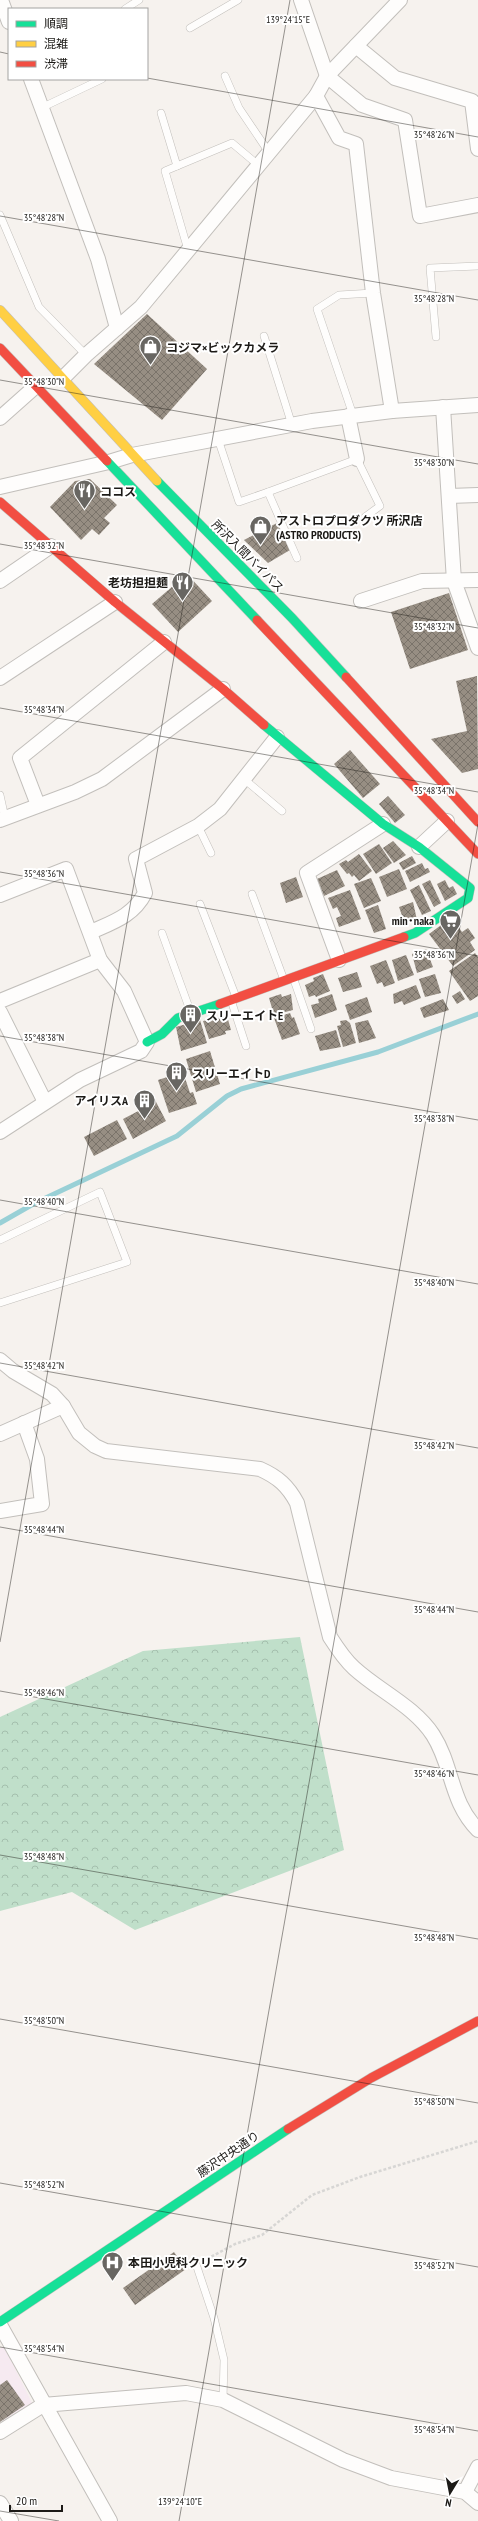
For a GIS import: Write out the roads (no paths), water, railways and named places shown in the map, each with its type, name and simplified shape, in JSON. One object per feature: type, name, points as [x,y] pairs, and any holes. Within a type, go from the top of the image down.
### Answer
[{"type":"main road","name":"所沢入間バイパス","points":[[0,310],[64,377],[132,455],[292,618],[478,822]]},
{"type":"main road","points":[[0,348],[478,854]]},
{"type":"main road","points":[[0,502],[115,602],[223,689],[277,737],[383,824],[419,847],[470,888],[468,898],[415,933],[294,978],[284,980],[178,1018],[162,1034],[146,1042]]},
{"type":"main road","name":"藤沢中央通り","points":[[0,2324],[264,2143],[371,2078],[478,2021]]},
{"type":"street","points":[[1,0],[8,19]]},
{"type":"street","points":[[301,0],[327,76],[362,105],[405,120],[420,216],[478,205]]},
{"type":"street","points":[[64,377],[86,354],[141,307],[188,251],[257,164],[316,96],[327,76],[400,0]]},
{"type":"street","points":[[356,46],[395,78],[472,101],[476,122],[478,149]]},
{"type":"street","points":[[30,80],[98,259],[117,328]]},
{"type":"street","points":[[316,96],[339,138],[356,144],[373,293],[392,411]]},
{"type":"street","points":[[0,418],[36,386]]},
{"type":"street","points":[[0,487],[109,462],[132,455],[292,425],[392,411],[478,405]]},
{"type":"street","points":[[443,407],[454,581],[478,647]]},
{"type":"street","points":[[350,416],[357,459]]},
{"type":"street","points":[[449,496],[478,495]]},
{"type":"street","points":[[0,581],[51,546]]},
{"type":"street","points":[[361,601],[422,581],[478,580]]},
{"type":"street","points":[[0,678],[115,602]]},
{"type":"street","points":[[38,805],[20,758],[164,642]]},
{"type":"street","points":[[2,819],[75,792],[102,778],[223,689]]},
{"type":"street","points":[[90,932],[126,916],[140,904],[145,893],[136,859],[198,826],[220,809],[277,737]]},
{"type":"street","points":[[419,847],[447,821]]},
{"type":"street","points":[[339,960],[307,873],[383,824]]},
{"type":"street","points":[[0,895],[66,869],[100,960],[124,991],[146,1042],[141,1051],[80,1080],[1,1129]]},
{"type":"street","points":[[0,1001],[100,960]]},
{"type":"street","points":[[0,1012],[45,1102]]},
{"type":"street","points":[[0,1360],[13,1371],[52,1394],[62,1406],[79,1433],[95,1446],[106,1451],[260,1469],[276,1476],[289,1489],[297,1503],[330,1637],[340,1653],[354,1668],[421,1719],[440,1747],[456,1798],[466,1818],[478,1830]]},
{"type":"street","points":[[0,1434],[62,1406]]},
{"type":"street","points":[[0,1511],[42,1504],[37,1459],[24,1424]]},
{"type":"street","points":[[0,2324],[110,2521]]},
{"type":"street","points":[[0,2432],[44,2405],[186,2393],[223,2400],[356,2465],[391,2478],[465,2492],[478,2503]]},
{"type":"street","points":[[465,2492],[478,2467]]},
{"type":"street","points":[[0,2503],[11,2521]]},
{"type":"lane","points":[[127,8],[139,0]]},
{"type":"lane","points":[[190,28],[238,0]]},
{"type":"lane","points":[[225,76],[238,108],[268,151]]},
{"type":"lane","points":[[41,108],[100,80]]},
{"type":"lane","points":[[161,113],[177,166]]},
{"type":"lane","points":[[188,251],[165,171],[232,143],[257,164]]},
{"type":"lane","points":[[0,215],[38,307],[86,354]]},
{"type":"lane","points":[[436,337],[430,268],[478,266]]},
{"type":"lane","points":[[350,416],[317,309],[339,295],[373,293]]},
{"type":"lane","points":[[264,336],[292,425]]},
{"type":"lane","points":[[218,439],[239,502],[357,459],[380,506],[365,517]]},
{"type":"lane","points":[[268,492],[297,558]]},
{"type":"lane","points":[[244,779],[282,811]]},
{"type":"lane","points":[[0,795],[2,819]]},
{"type":"lane","points":[[198,826],[211,854]]},
{"type":"lane","points":[[252,894],[284,980]]},
{"type":"lane","points":[[200,904],[234,998],[246,1046]]},
{"type":"lane","points":[[162,933],[191,1013]]},
{"type":"lane","points":[[294,978],[311,1029]]},
{"type":"lane","points":[[0,1240],[100,1192],[127,1262],[0,1303]]},
{"type":"lane","points":[[196,2264],[214,2318],[224,2360],[223,2400]]},
{"type":"waterway","points":[[0,1223],[35,1203],[177,1136],[227,1096],[241,1089],[378,1052],[478,1014]]},
{"type":"place","name":"コジマ×ビックカメラ","points":[[151,366]]},
{"type":"place","name":"ココス","points":[[85,510]]},
{"type":"place","name":"アストロプロダクツ 所沢店 (ASTRO PRODUCTS)","points":[[261,546]]},
{"type":"place","name":"老坊担担麺","points":[[183,602]]},
{"type":"place","name":"min･naka","points":[[450,940]]},
{"type":"place","name":"スリーエイトE","points":[[191,1034]]},
{"type":"place","name":"スリーエイトD","points":[[176,1092]]},
{"type":"place","name":"アイリスA","points":[[144,1120]]},
{"type":"place","name":"本田小児科クリニック","points":[[112,2282]]}]
